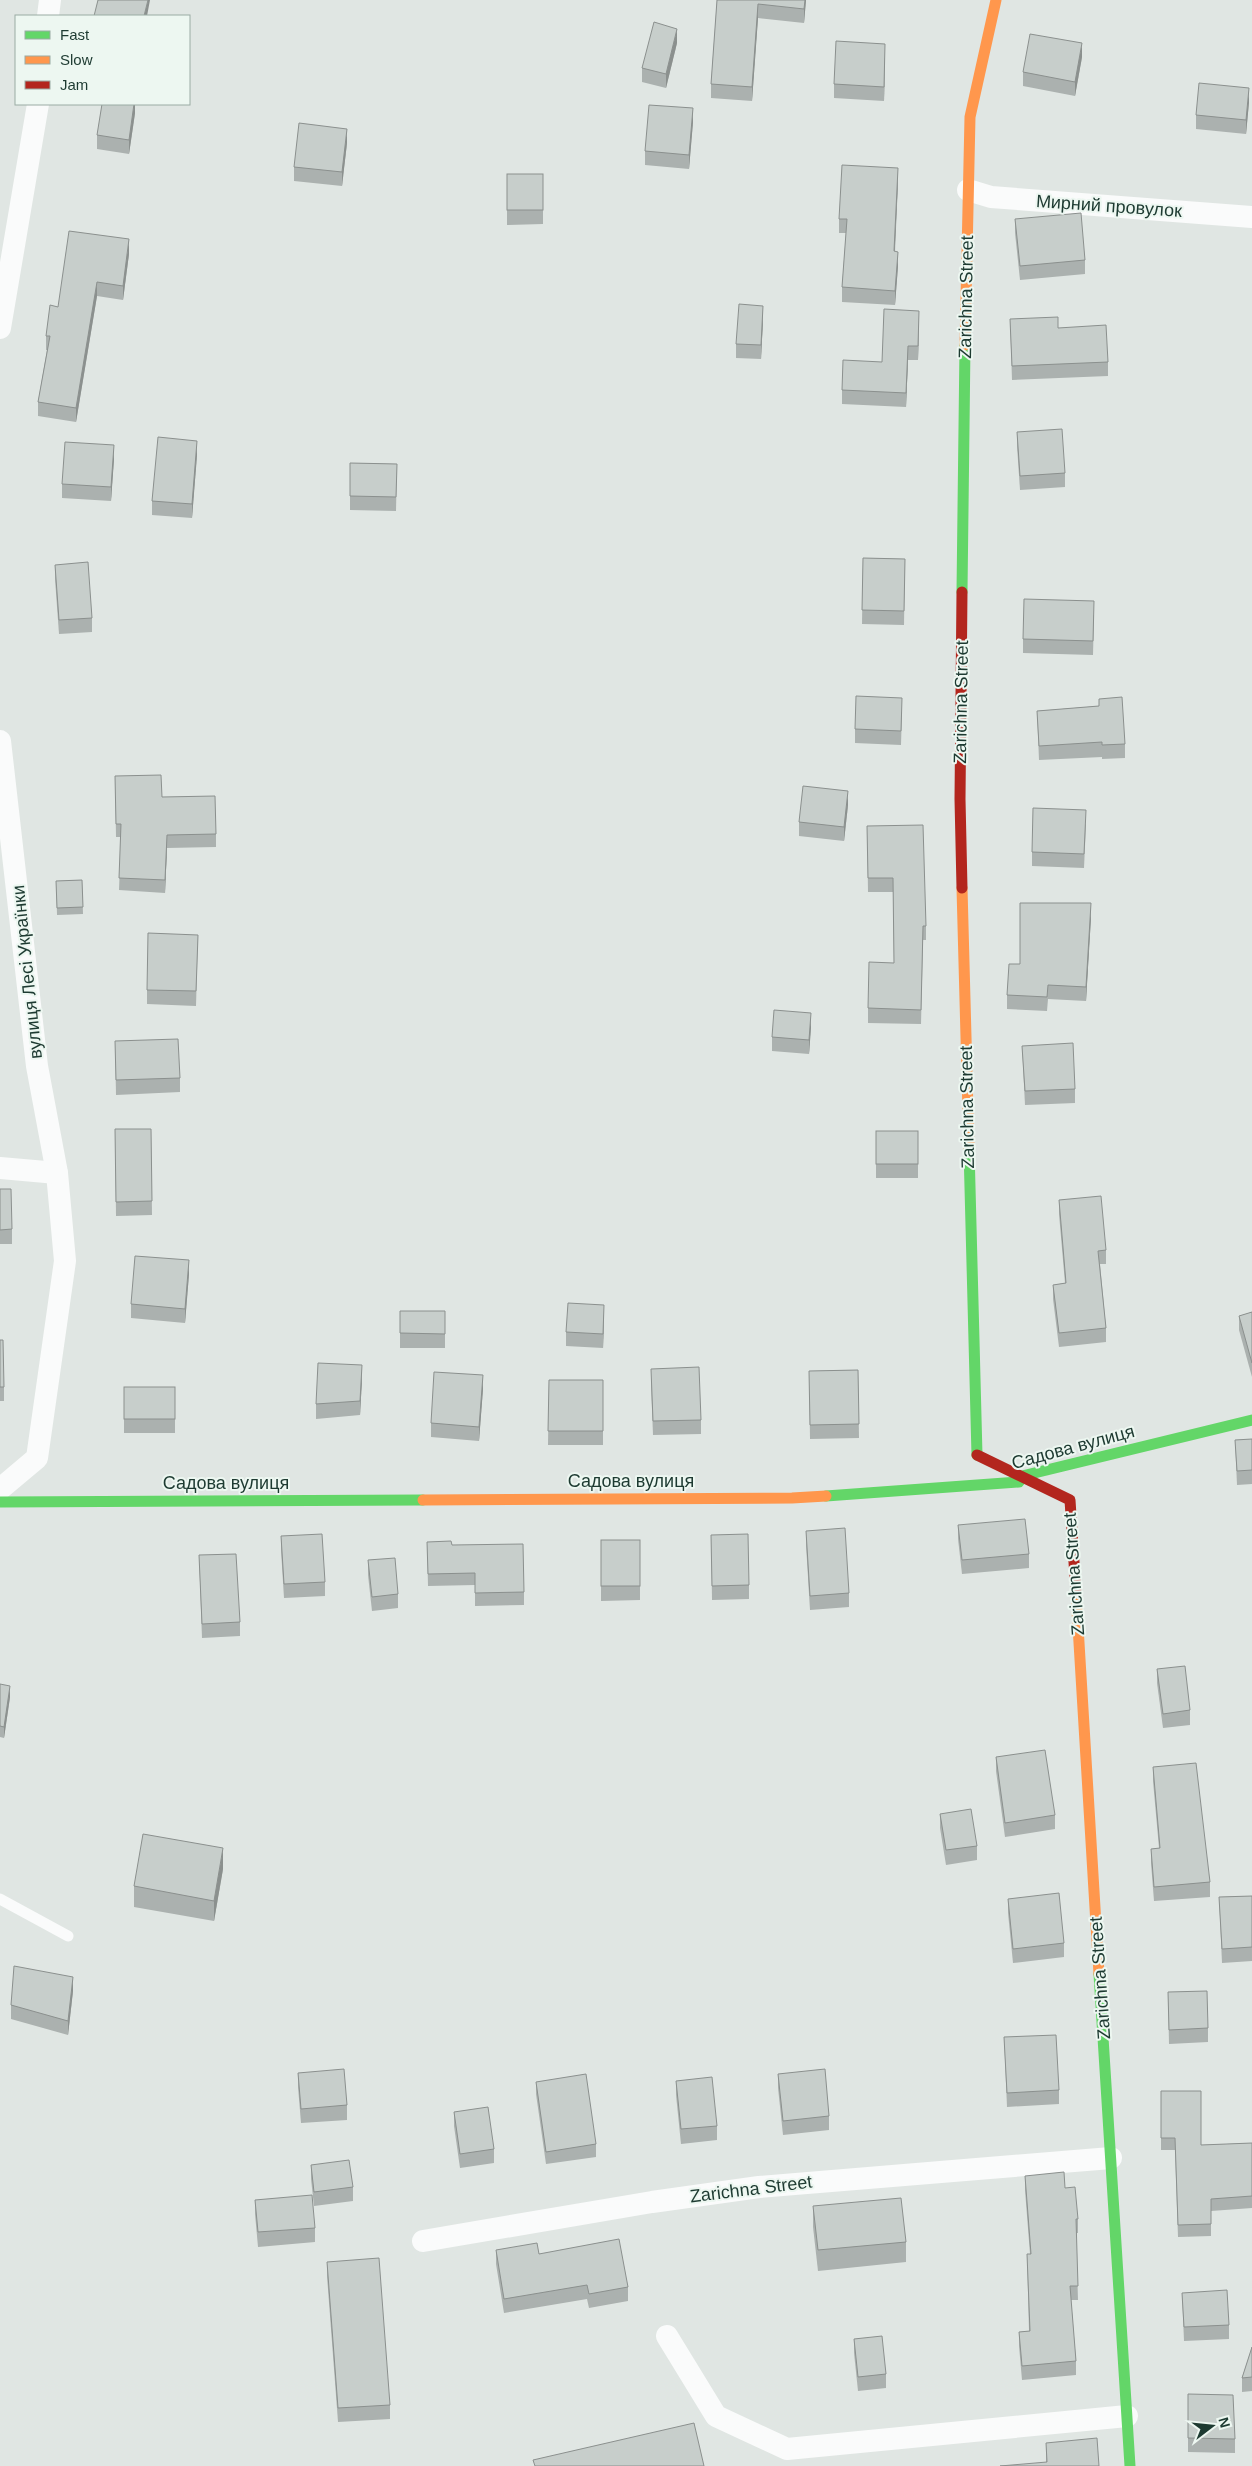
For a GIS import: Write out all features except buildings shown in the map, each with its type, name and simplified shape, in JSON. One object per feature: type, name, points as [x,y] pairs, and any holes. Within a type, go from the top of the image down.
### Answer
[{"type":"street","points":[[48,15],[50,0]]},
{"type":"street","name":"Zarichna Street","points":[[996,0],[970,117],[968,190],[960,799],[976,1454],[1070,1500],[1130,2466]]},
{"type":"street","points":[[0,328],[38,105]]},
{"type":"street","name":"Мирний провулок","points":[[968,190],[991,197],[1252,217]]},
{"type":"street","name":"вулиця Лесі Українки","points":[[0,741],[37,1066],[57,1173],[65,1261],[37,1458],[0,1489]]},
{"type":"street","points":[[0,1168],[57,1173]]},
{"type":"street","name":"Садова вулиця","points":[[0,1502],[792,1498],[1019,1482],[1022,1476],[1252,1420]]},
{"type":"street","name":"Zarichna Street","points":[[423,2241],[759,2186],[1111,2158]]},
{"type":"street","points":[[666,2336],[716,2416],[787,2449],[1127,2416]]},
{"type":"lane","points":[[0,1899],[68,1936]]},
{"type":"traffic: fast","points":[[962,592],[965,345]]},
{"type":"traffic: fast","points":[[969,1149],[977,1455]]},
{"type":"traffic: fast","points":[[826,1496],[1019,1482],[1022,1476],[1252,1420]]},
{"type":"traffic: fast","points":[[0,1502],[423,1500]]},
{"type":"traffic: fast","points":[[1099,1974],[1130,2466]]},
{"type":"traffic: slow","points":[[965,345],[970,117],[996,0]]},
{"type":"traffic: slow","points":[[962,888],[969,1149]]},
{"type":"traffic: slow","points":[[423,1500],[792,1498],[826,1496]]},
{"type":"traffic: slow","points":[[1076,1593],[1099,1974]]},
{"type":"traffic: jam","points":[[962,592],[960,799],[962,888]]},
{"type":"traffic: jam","points":[[977,1455],[1070,1500],[1076,1593]]}]
